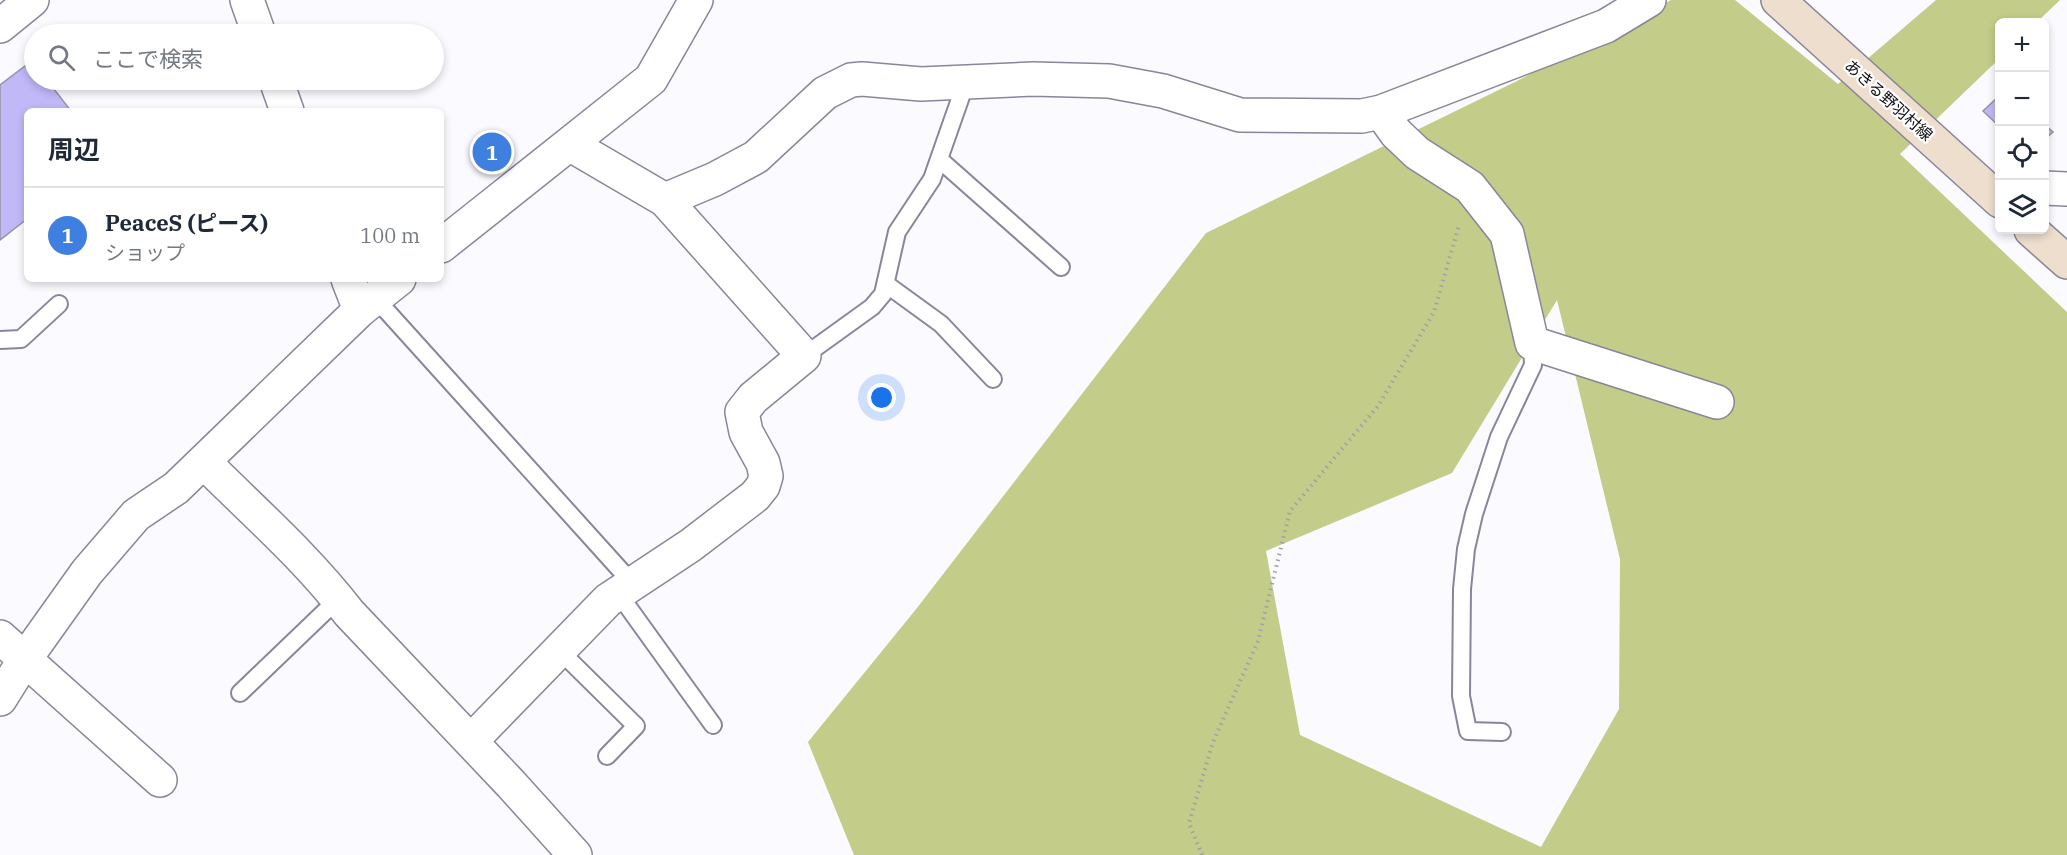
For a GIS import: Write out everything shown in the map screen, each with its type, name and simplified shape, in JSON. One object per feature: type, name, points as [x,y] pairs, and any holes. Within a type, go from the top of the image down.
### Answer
[{"type":"main road","name":"あきる野羽村線","points":[[1778,0],[1993,189]]},
{"type":"main road","points":[[2036,234],[2067,262]]},
{"type":"street","points":[[0,26],[32,0]]},
{"type":"street","points":[[247,0],[255,24]]},
{"type":"street","points":[[444,244],[571,145],[651,79],[696,0]]},
{"type":"street","points":[[665,200],[716,178],[756,157],[825,93],[851,80],[921,84],[1072,78],[1124,82],[1240,114],[1362,116],[1381,112],[1606,26],[1649,0]]},
{"type":"street","points":[[280,90],[286,108]]},
{"type":"street","points":[[1381,112],[1396,133],[1417,153],[1470,187],[1507,234],[1532,343],[1717,402]]},
{"type":"street","points":[[471,741],[608,600],[691,545],[755,496],[763,486],[766,476],[763,463],[746,432],[742,412],[753,399],[804,356],[665,200],[571,145]]},
{"type":"street","points":[[2049,188],[2067,189]]},
{"type":"street","points":[[0,699],[25,659],[87,572],[136,515],[176,488],[378,296],[353,282]]},
{"type":"street","points":[[204,462],[297,554],[349,613],[471,741],[561,850]]},
{"type":"street","points":[[0,637],[160,780]]},
{"type":"lane","points":[[804,356],[872,307],[883,294],[897,232],[932,179],[966,82]]},
{"type":"lane","points":[[939,159],[1061,267]]},
{"type":"lane","points":[[886,284],[941,324],[993,380]]},
{"type":"lane","points":[[378,296],[626,588],[713,724]]},
{"type":"lane","points":[[0,340],[21,339],[59,304]]},
{"type":"lane","points":[[1502,732],[1468,731],[1461,696],[1462,589],[1466,549],[1474,514],[1499,437],[1533,365],[1532,343]]},
{"type":"lane","points":[[240,693],[338,599]]},
{"type":"lane","points":[[559,650],[636,726],[607,756]]},
{"type":"path","points":[[1202,855],[1189,823],[1213,742],[1258,641],[1290,511],[1378,406],[1434,312],[1470,187]]},
{"type":"green space","points":[[1671,0],[1735,0],[1838,84],[1936,0],[2060,0],[2041,18],[1995,18],[1995,63],[1900,154],[2067,312],[2067,855],[854,855],[808,742],[917,608],[1206,233],[1517,81]],"holes":[[[1557,300],[1620,559],[1619,709],[1541,847],[1300,735],[1266,551],[1452,473]]]},
{"type":"building","points":[[24,67],[24,90],[55,90],[69,108],[24,108],[24,221],[0,240],[0,85]]},
{"type":"building","points":[[1995,100],[1995,122],[1983,111]]},
{"type":"place","name":"PeaceS (ピース)","points":[[492,152]]}]
